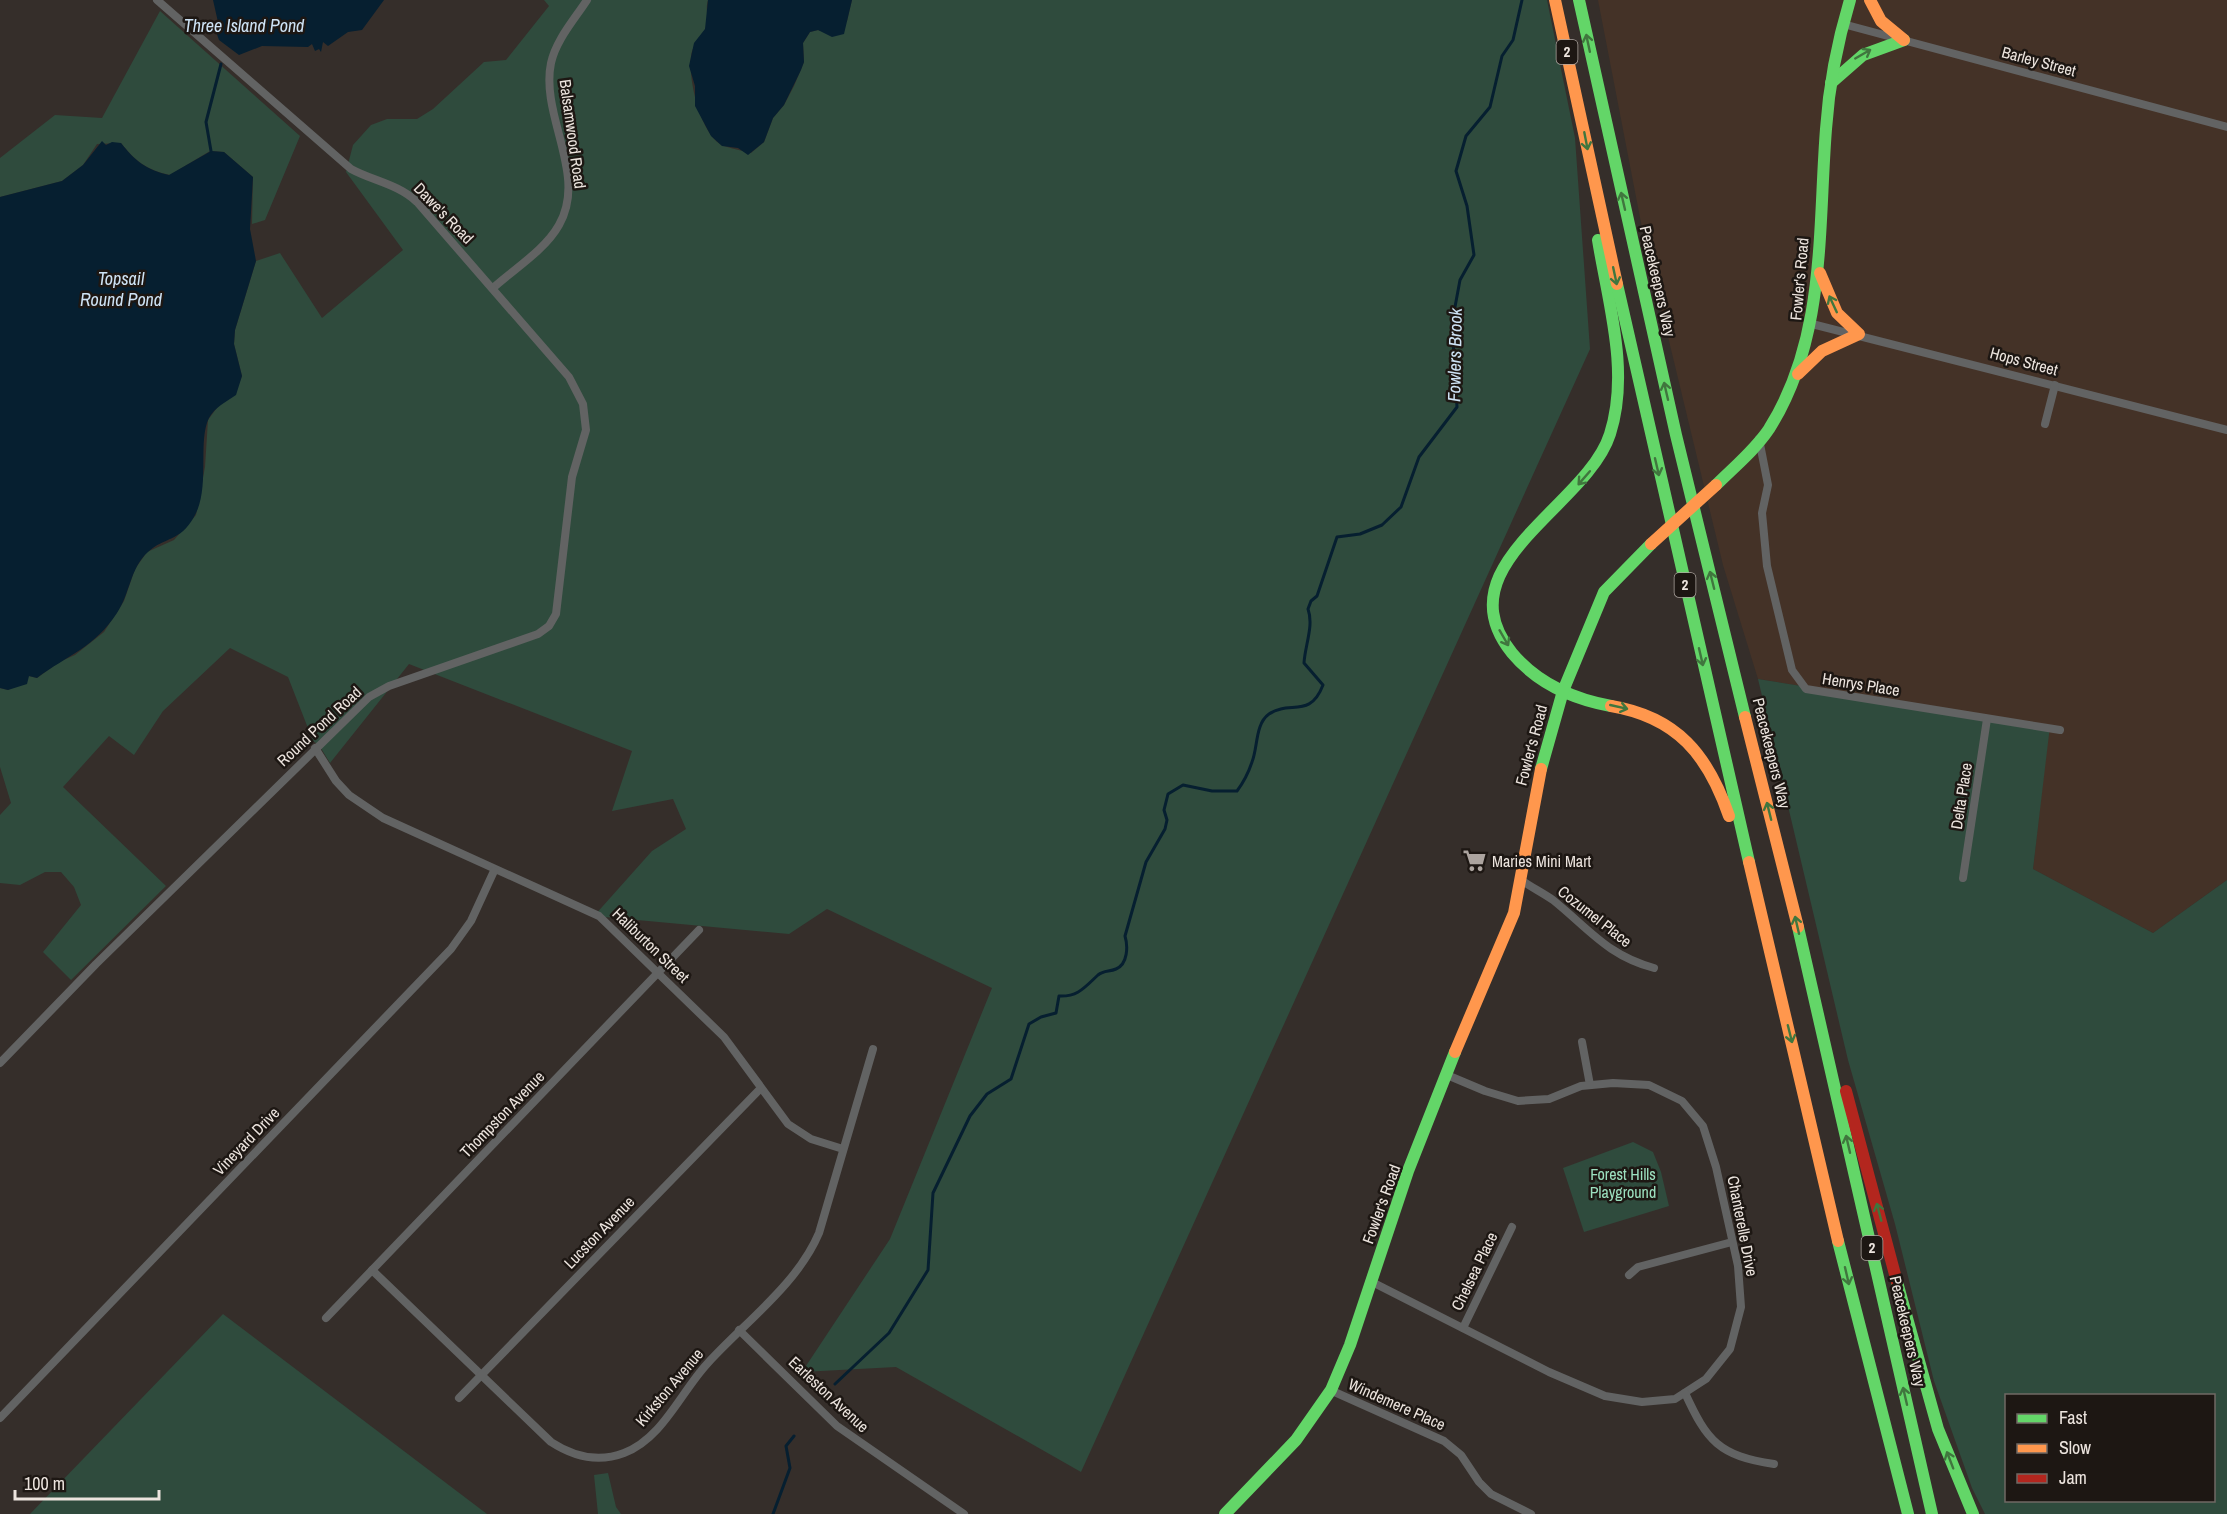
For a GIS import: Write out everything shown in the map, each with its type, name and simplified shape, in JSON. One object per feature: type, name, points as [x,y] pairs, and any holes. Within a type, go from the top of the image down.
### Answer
[{"type":"main road","name":"2","points":[[1555,0],[1593,178],[1779,992],[1848,1282],[1908,1514]]},
{"type":"main road","name":"Peacekeepers Way","points":[[1579,0],[1676,435],[1811,982],[1932,1514]]},
{"type":"main road","name":"Fowler's Road","points":[[1225,1514],[1282,1455],[1314,1416],[1330,1390],[1372,1282],[1396,1205],[1504,932],[1514,914],[1537,784],[1563,691],[1604,592],[1716,485],[1768,429],[1796,377],[1812,324],[1830,84],[1850,0]]},
{"type":"main road","points":[[1870,0],[1881,21],[1904,40]]},
{"type":"main road","points":[[1830,84],[1842,70],[1868,51],[1904,40]]},
{"type":"main road","points":[[1593,178],[1598,240],[1616,358],[1617,409],[1611,432],[1593,467],[1535,526],[1507,561],[1497,581],[1494,600],[1495,618],[1500,634],[1511,651],[1527,666],[1563,691],[1581,699],[1654,718],[1687,740],[1701,756],[1723,796],[1779,992]]},
{"type":"main road","points":[[1796,377],[1822,351],[1859,334],[1837,313],[1818,267]]},
{"type":"main road","points":[[1811,982],[1843,1081],[1926,1390],[1945,1447],[1973,1514]]},
{"type":"main road","points":[[1893,1454],[1902,1514]]},
{"type":"street","name":"Dawe's Road","points":[[157,0],[351,169],[406,192],[493,288],[569,377],[578,390],[586,417]]},
{"type":"street","name":"Balsamwood Road","points":[[493,288],[546,243],[565,213],[566,174],[549,77],[555,51],[587,0]]},
{"type":"street","name":"Barley Street","points":[[1843,24],[2227,126]]},
{"type":"street","name":"Hops Street","points":[[1812,324],[1859,334],[2227,430]]},
{"type":"street","points":[[2045,424],[2055,385]]},
{"type":"street","name":"Round Pond Road","points":[[0,1064],[96,964],[315,748],[369,698],[389,686],[523,640],[549,626],[556,614],[572,477],[584,443],[586,417]]},
{"type":"street","name":"Henrys Place","points":[[1759,439],[1768,485],[1762,513],[1767,566],[1788,656],[1798,680],[1806,689],[1818,693],[2060,730]]},
{"type":"street","name":"Delta Place","points":[[1963,878],[1988,719]]},
{"type":"street","name":"Haliburton Street","points":[[315,748],[336,781],[364,806],[407,830],[494,871],[598,916],[724,1037],[795,1130],[811,1139],[843,1149]]},
{"type":"street","name":"Vineyard Drive","points":[[0,1418],[451,949],[471,921],[494,871]]},
{"type":"street","name":"Cozumel Place","points":[[1521,880],[1552,899],[1588,932],[1629,961],[1654,968]]},
{"type":"street","name":"Thompston Avenue","points":[[326,1318],[699,930]]},
{"type":"street","points":[[1582,1042],[1590,1085]]},
{"type":"street","name":"Kirkston Avenue","points":[[372,1270],[539,1431],[565,1451],[594,1458],[610,1457],[639,1445],[652,1435],[702,1369],[807,1257],[819,1233],[873,1049]]},
{"type":"street","name":"Chanterelle Drive","points":[[1372,1282],[1550,1372],[1605,1396],[1642,1402],[1675,1399],[1706,1379],[1730,1349],[1741,1307],[1738,1266],[1716,1167],[1703,1126],[1682,1101],[1649,1085],[1613,1083],[1590,1085],[1549,1099],[1518,1101],[1485,1091],[1448,1075]]},
{"type":"street","name":"Lucston Avenue","points":[[459,1398],[761,1088]]},
{"type":"street","name":"Chelsea Place","points":[[1462,1328],[1512,1227]]},
{"type":"street","points":[[1629,1275],[1638,1267],[1732,1242]]},
{"type":"street","name":"Earleston Avenue","points":[[739,1330],[837,1426],[964,1514]]},
{"type":"street","name":"Windemere Place","points":[[1330,1390],[1444,1441],[1461,1455],[1479,1482],[1491,1494],[1531,1514]]},
{"type":"street","points":[[1685,1393],[1711,1441],[1752,1461],[1774,1464]]},
{"type":"shaded area","points":[[1598,0],[2227,0],[2227,880],[2153,933],[2033,869],[2049,726],[1758,679],[1723,565],[1643,233]]},
{"type":"green space","points":[[544,0],[708,0],[706,27],[693,48],[691,56],[691,78],[697,104],[707,128],[720,144],[751,153],[764,142],[773,118],[784,105],[794,86],[804,62],[803,43],[810,32],[818,30],[828,33],[847,21],[852,0],[1547,0],[1575,138],[1590,349],[1081,1472],[896,1367],[802,1372],[890,1239],[992,988],[827,909],[789,934],[594,916],[652,851],[686,829],[673,799],[612,811],[632,751],[409,664],[330,763],[319,745],[313,741],[288,677],[230,648],[163,711],[134,755],[109,736],[63,787],[166,886],[71,980],[43,952],[81,905],[74,887],[61,872],[45,872],[20,885],[0,883],[0,815],[11,803],[0,767],[0,688],[8,690],[29,676],[37,678],[59,662],[75,655],[104,632],[124,601],[135,569],[147,552],[174,540],[196,515],[205,467],[208,420],[219,405],[236,391],[242,376],[234,344],[235,330],[256,261],[280,253],[322,318],[403,250],[346,172],[353,145],[371,125],[387,119],[417,119],[433,109],[484,62],[506,60],[549,6]]},
{"type":"green space","points":[[160,11],[300,136],[265,220],[252,224],[253,177],[224,152],[210,151],[170,175],[142,164],[121,143],[97,144],[83,165],[62,181],[0,197],[0,158],[55,115],[102,118]]},
{"type":"green space","points":[[1758,679],[2050,726],[2033,869],[2153,933],[2227,880],[2227,1514],[1985,1514],[1972,1488],[1934,1381],[1895,1224],[1848,1060]]},
{"type":"green space","name":"Forest Hills Playground","points":[[1633,1142],[1653,1152],[1661,1172],[1669,1206],[1584,1232],[1563,1168]]},
{"type":"green space","points":[[223,1314],[487,1514],[30,1514]]},
{"type":"green space","points":[[608,1473],[616,1507],[621,1514],[598,1514],[594,1475]]},
{"type":"water","name":"Three Island Pond","points":[[213,0],[384,0],[362,30],[348,32],[328,46],[323,42],[321,52],[319,49],[315,51],[312,44],[308,47],[262,46],[239,55],[219,40],[214,26],[218,22]]},
{"type":"water","points":[[708,0],[852,0],[844,34],[832,37],[818,30],[810,32],[803,43],[804,62],[784,105],[773,118],[764,142],[748,155],[738,148],[722,146],[711,136],[695,106],[695,86],[689,66],[694,43],[705,29]]},
{"type":"water","name":"Topsail Round Pond","points":[[102,141],[106,145],[112,142],[121,143],[142,164],[169,175],[211,151],[224,152],[253,177],[250,229],[256,261],[235,330],[234,344],[242,376],[236,395],[209,418],[204,440],[202,493],[189,525],[178,535],[154,547],[142,558],[121,606],[109,625],[100,634],[37,678],[29,676],[27,684],[8,690],[0,688],[0,197],[62,181],[83,165]]},
{"type":"waterway","name":"Fowlers Brook","points":[[835,1384],[889,1333],[928,1270],[933,1193],[970,1116],[987,1094],[1011,1079],[1029,1024],[1041,1017],[1056,1013],[1059,996],[1076,993],[1100,973],[1116,969],[1123,963],[1127,950],[1125,936],[1146,862],[1165,829],[1167,820],[1164,810],[1168,794],[1183,785],[1212,791],[1237,791],[1251,766],[1264,718],[1277,710],[1299,707],[1312,702],[1323,685],[1304,663],[1310,629],[1308,609],[1311,601],[1317,596],[1337,537],[1360,534],[1382,525],[1401,507],[1419,457],[1457,407],[1452,323],[1460,280],[1474,255],[1467,206],[1456,171],[1466,136],[1490,107],[1502,56],[1513,40],[1522,0]]},
{"type":"waterway","points":[[211,151],[206,122],[221,64]]},
{"type":"waterway","name":"Fowlers Brook","points":[[773,1514],[790,1468],[786,1446],[794,1436]]},
{"type":"traffic: fast","points":[[1579,0],[1676,435],[1745,717]]},
{"type":"traffic: fast","points":[[1716,485],[1751,451],[1769,429],[1787,394],[1801,358],[1816,284],[1831,80],[1850,0]]},
{"type":"traffic: fast","points":[[1831,83],[1863,55],[1904,40]]},
{"type":"traffic: fast","points":[[1598,240],[1618,362],[1616,410],[1610,434],[1596,461],[1575,487],[1526,538],[1506,564],[1494,592],[1495,621],[1512,653],[1522,664],[1557,688],[1583,699],[1611,706]]},
{"type":"traffic: fast","points":[[1617,284],[1749,862]]},
{"type":"traffic: fast","points":[[1541,769],[1563,691],[1604,592],[1651,544]]},
{"type":"traffic: fast","points":[[1798,927],[1932,1514]]},
{"type":"traffic: fast","points":[[1225,1514],[1296,1440],[1331,1390],[1350,1345],[1408,1171],[1455,1052]]},
{"type":"traffic: fast","points":[[1838,1241],[1908,1514]]},
{"type":"traffic: fast","points":[[1897,1282],[1938,1429],[1973,1514]]},
{"type":"traffic: slow","points":[[1555,0],[1617,284]]},
{"type":"traffic: slow","points":[[1870,0],[1881,21],[1904,40]]},
{"type":"traffic: slow","points":[[1798,374],[1822,351],[1859,334],[1837,313],[1820,273]]},
{"type":"traffic: slow","points":[[1651,544],[1716,485]]},
{"type":"traffic: slow","points":[[1611,706],[1634,711],[1654,719],[1687,742],[1711,775],[1729,816]]},
{"type":"traffic: slow","points":[[1745,717],[1798,927]]},
{"type":"traffic: slow","points":[[1455,1052],[1514,913],[1541,769]]},
{"type":"traffic: slow","points":[[1749,862],[1838,1241]]},
{"type":"traffic: jam","points":[[1846,1091],[1897,1282]]},
{"type":"place","name":"Maries Mini Mart","points":[[1474,861]]}]
